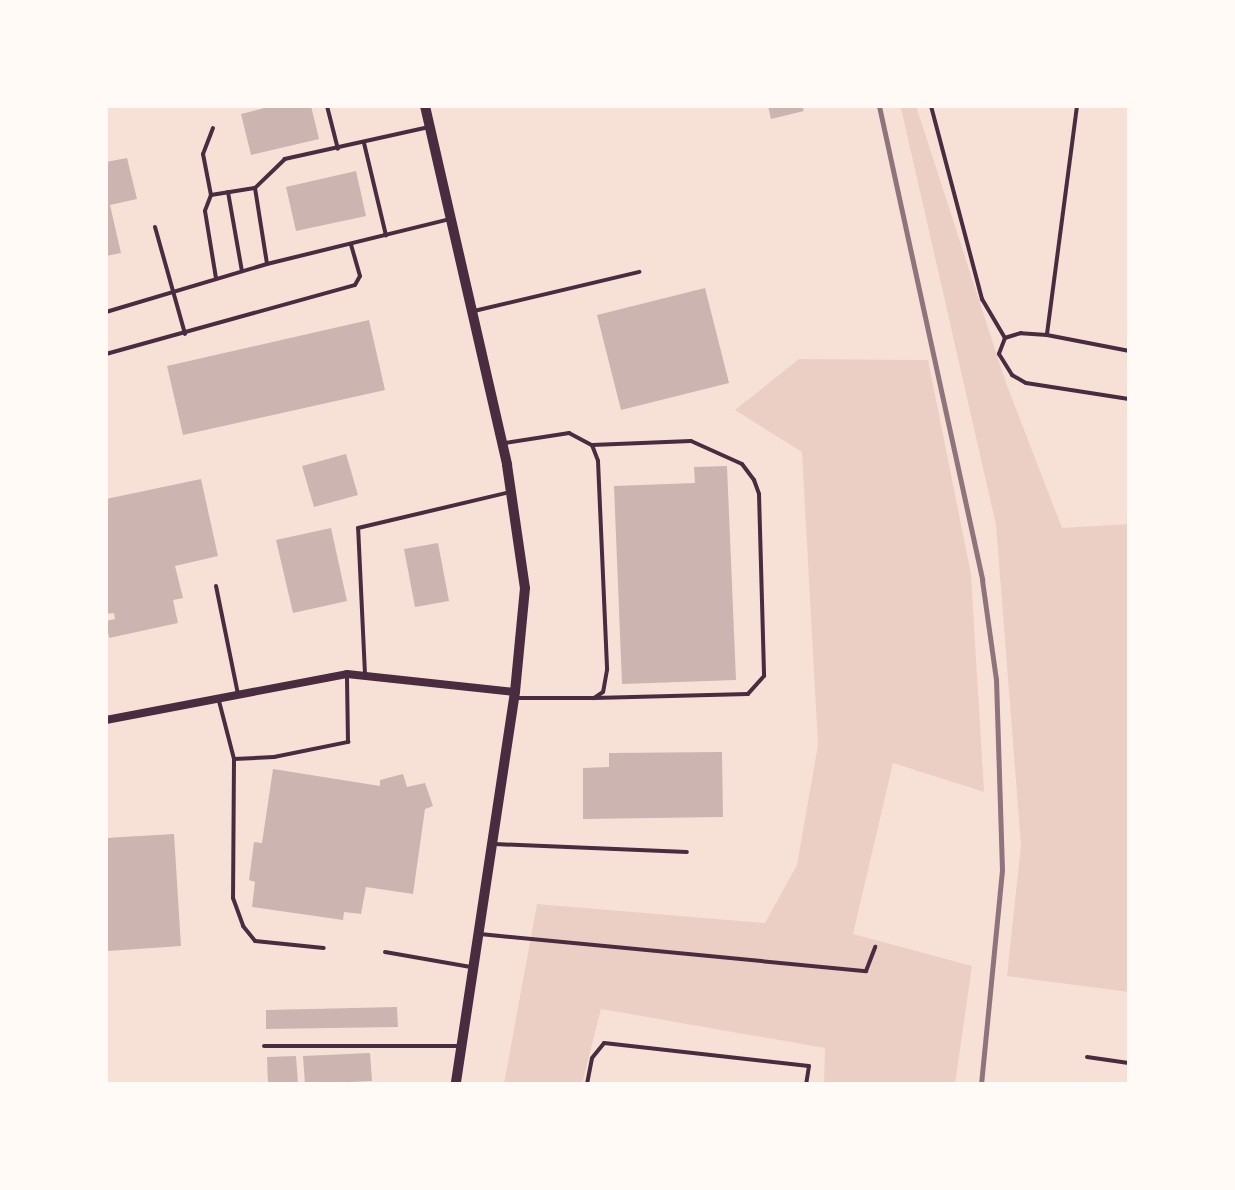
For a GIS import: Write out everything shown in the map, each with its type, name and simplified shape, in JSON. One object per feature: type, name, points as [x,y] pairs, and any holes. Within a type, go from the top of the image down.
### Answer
[{"type":"street","points":[[425,106],[502,443],[525,588],[514,695],[456,1084]]},
{"type":"street","points":[[106,720],[347,674],[514,695]]},
{"type":"lane","points":[[327,106],[338,149]]},
{"type":"lane","points":[[931,106],[982,299],[1005,338],[1002,363],[1026,383],[1129,399]]},
{"type":"lane","points":[[1047,335],[1077,106]]},
{"type":"lane","points":[[211,195],[255,188],[285,159],[431,127]]},
{"type":"lane","points":[[213,128],[203,154],[211,195],[205,211],[216,278]]},
{"type":"lane","points":[[364,143],[386,235]]},
{"type":"lane","points":[[255,188],[267,264]]},
{"type":"lane","points":[[228,192],[242,271]]},
{"type":"lane","points":[[106,312],[267,264],[451,218]]},
{"type":"lane","points":[[155,227],[185,334]]},
{"type":"lane","points":[[106,354],[355,285],[360,276],[351,245]]},
{"type":"lane","points":[[472,311],[639,272]]},
{"type":"lane","points":[[1005,338],[1021,333],[1047,335],[1129,351]]},
{"type":"lane","points":[[502,443],[569,433],[592,445],[691,441],[742,464],[754,480],[759,494],[764,676],[748,694],[594,698],[514,695]]},
{"type":"lane","points":[[592,445],[598,461],[607,670],[603,692],[594,698]]},
{"type":"lane","points":[[365,674],[358,528],[511,492]]},
{"type":"lane","points":[[216,586],[238,694]]},
{"type":"lane","points":[[234,759],[274,757],[348,742],[347,674]]},
{"type":"lane","points":[[219,698],[234,759],[233,898],[243,926],[255,941],[324,948]]},
{"type":"lane","points":[[492,844],[687,852]]},
{"type":"lane","points":[[478,933],[866,971],[875,947]]},
{"type":"lane","points":[[385,952],[473,968]]},
{"type":"lane","points":[[587,1084],[592,1058],[604,1043],[809,1066],[806,1084]]},
{"type":"lane","points":[[264,1046],[461,1046]]},
{"type":"lane","points":[[1087,1057],[1129,1063]]},
{"type":"shaded area","points":[[916,106],[1006,383],[1062,528],[1129,524],[1129,992],[1007,976],[1021,845],[996,525],[901,108]]},
{"type":"shaded area","points":[[799,359],[928,360],[971,574],[984,792],[893,763],[853,934],[972,966],[955,1084],[824,1084],[825,1048],[601,1009],[582,1084],[504,1084],[537,904],[765,923],[797,865],[818,745],[802,452],[735,410]]},
{"type":"building","points":[[272,106],[311,106],[319,139],[251,155],[241,114]]},
{"type":"building","points":[[768,106],[802,106],[804,111],[771,119]]},
{"type":"building","points":[[127,158],[137,199],[110,205],[121,253],[106,256],[106,162]]},
{"type":"building","points":[[356,171],[366,216],[296,231],[286,187]]},
{"type":"building","points":[[705,288],[729,383],[621,410],[597,315]]},
{"type":"building","points":[[369,320],[385,390],[183,435],[167,366]]},
{"type":"building","points":[[346,454],[358,495],[314,507],[302,466]]},
{"type":"building","points":[[727,466],[736,680],[622,684],[614,486],[695,483],[694,467]]},
{"type":"building","points":[[201,479],[218,556],[175,566],[183,598],[173,600],[178,623],[109,638],[106,621],[115,619],[114,613],[106,614],[106,499]]},
{"type":"building","points":[[331,528],[347,601],[293,613],[276,540]]},
{"type":"building","points":[[438,543],[449,601],[415,607],[404,549]]},
{"type":"building","points":[[722,752],[723,817],[583,819],[583,768],[609,767],[609,753]]},
{"type":"building","points":[[273,769],[380,786],[380,780],[403,774],[407,787],[425,783],[433,806],[425,809],[413,894],[366,887],[361,914],[344,912],[343,920],[252,907],[255,882],[249,880],[254,842],[262,843]]},
{"type":"building","points":[[174,834],[181,946],[108,951],[106,838]]},
{"type":"building","points":[[397,1007],[398,1027],[266,1029],[266,1010]]},
{"type":"building","points":[[370,1053],[372,1081],[305,1084],[303,1056]]},
{"type":"building","points":[[296,1056],[298,1084],[268,1084],[267,1057]]},
{"type":"railway","points":[[879,106],[982,580],[996,679],[1002,870],[981,1084]]}]
